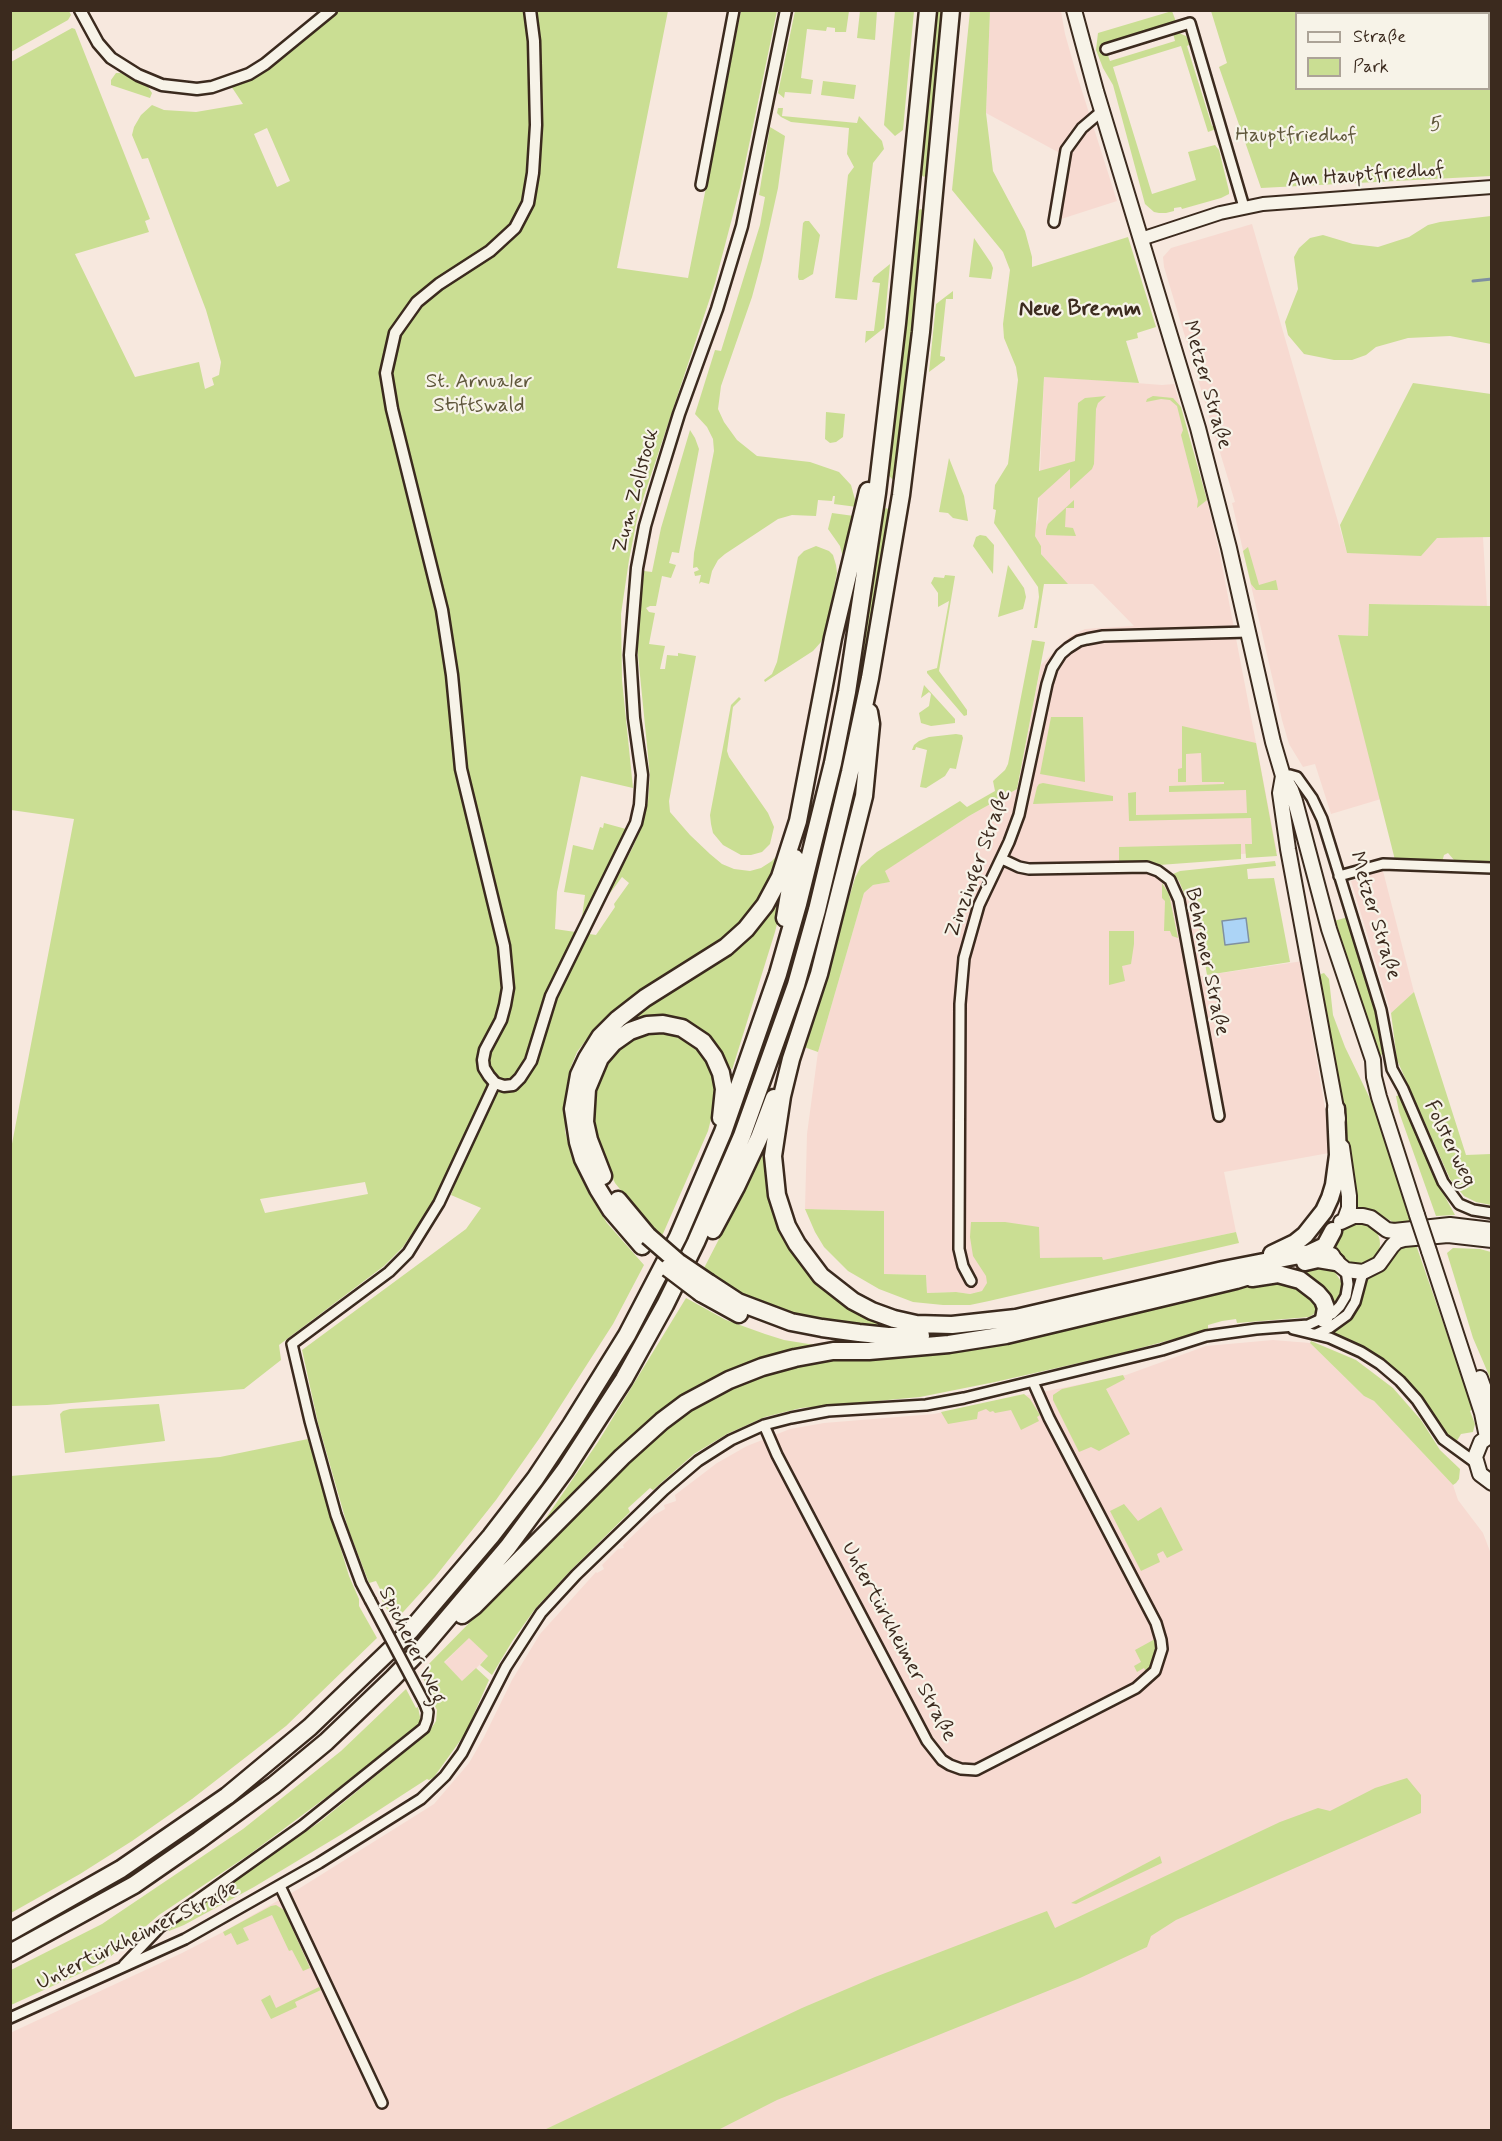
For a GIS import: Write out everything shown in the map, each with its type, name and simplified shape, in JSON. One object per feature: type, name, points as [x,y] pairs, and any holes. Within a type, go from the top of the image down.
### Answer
[{"type":"highway","points":[[10,1932],[121,1869],[227,1796],[310,1727],[410,1631],[491,1536],[535,1479],[627,1335],[678,1237],[705,1177],[738,1092],[778,975],[822,811],[847,692],[879,473],[896,333],[928,10]]},
{"type":"highway","points":[[10,1953],[134,1885],[240,1810],[326,1742],[393,1678],[424,1646],[508,1547],[565,1470],[624,1379],[677,1281],[742,1136],[795,985],[840,818],[867,693],[896,526],[919,354],[951,10]]},
{"type":"highway","points":[[879,473],[870,484],[863,508],[833,638],[798,821],[780,877],[757,918],[726,947],[645,998],[618,1019],[600,1037],[579,1075],[573,1109],[578,1142],[584,1159],[611,1210],[645,1241],[678,1262],[732,1311],[771,1327],[821,1338],[901,1347]]},
{"type":"highway","points":[[677,1281],[712,1230],[736,1187],[759,1138],[791,1059],[819,974],[864,795],[871,724],[867,693]]},
{"type":"highway","points":[[778,975],[798,846],[798,821]]},
{"type":"highway","points":[[645,1241],[609,1186],[597,1163],[585,1122],[587,1089],[592,1072],[613,1042],[630,1031],[655,1025],[682,1028],[703,1042],[714,1057],[724,1089],[723,1111],[705,1177]]},
{"type":"highway","points":[[791,1059],[776,1134],[773,1156],[774,1178],[787,1226],[821,1276],[853,1301],[894,1319],[916,1324],[952,1325],[1007,1320]]},
{"type":"highway","points":[[424,1646],[474,1606],[622,1457],[662,1421],[686,1403],[729,1380],[762,1367],[795,1358],[833,1351],[869,1351],[975,1341],[1192,1291],[1295,1243],[1305,1235],[1324,1211],[1330,1198],[1338,1155],[1336,1109]]},
{"type":"highway","points":[[1229,1275],[1318,1250],[1325,1246],[1333,1231]]},
{"type":"highway","points":[[705,1288],[773,1316],[822,1328],[888,1336],[924,1335],[975,1330],[1007,1320],[1318,1259],[1341,1266]]},
{"type":"highway","points":[[1229,1275],[1278,1274],[1300,1280],[1323,1300],[1326,1308],[1324,1319]]},
{"type":"main road","name":"Metzer Straße","points":[[1074,10],[1102,111],[1191,403],[1229,548],[1264,711],[1283,776],[1295,801],[1329,929],[1373,1060],[1374,1077],[1489,1435],[1477,1449],[1476,1463]]},
{"type":"main road","name":"Am Hauptfriedhof","points":[[1141,239],[1244,207],[1277,202],[1491,187]]},
{"type":"main road","name":"Metzer Straße","points":[[1283,776],[1281,793],[1290,857],[1336,1109],[1349,1196],[1349,1208],[1345,1219]]},
{"type":"main road","name":"Metzer Straße","points":[[1283,805],[1320,931],[1365,1063],[1374,1077]]},
{"type":"main road","points":[[1491,1230],[1449,1225],[1394,1231],[1387,1230],[1371,1218],[1354,1216],[1345,1219],[1333,1231],[1330,1249],[1341,1266],[1363,1272],[1372,1269],[1397,1241],[1448,1235],[1491,1240]]},
{"type":"main road","points":[[1379,1223],[1387,1239],[1384,1257]]},
{"type":"main road","name":"Metzer Straße","points":[[1458,1336],[1475,1366],[1491,1411]]},
{"type":"main road","points":[[1476,1463],[1480,1474],[1491,1483]]},
{"type":"street","points":[[80,10],[98,43],[111,58],[138,75],[162,85],[197,89],[229,83],[249,74],[265,64],[330,10]]},
{"type":"street","points":[[495,1083],[484,1068],[483,1060],[485,1050],[501,1020],[505,1005],[508,988],[504,946],[462,769],[452,675],[442,610],[392,409],[386,373],[395,333],[417,302],[439,284],[490,251],[515,228],[528,203],[533,173],[536,125],[531,10]]},
{"type":"street","points":[[701,185],[734,10]]},
{"type":"street","name":"Zum Zollstock","points":[[495,1083],[504,1086],[513,1085],[531,1061],[551,996],[636,823],[642,775],[634,718],[630,655],[637,568],[654,495],[679,414],[717,309],[742,226],[786,10]]},
{"type":"street","points":[[1106,50],[1190,23],[1244,207]]},
{"type":"street","points":[[1054,222],[1066,150],[1082,128],[1102,111]]},
{"type":"street","name":"Zinzinger Straße","points":[[971,1281],[963,1266],[959,1249],[964,958],[974,919],[1016,827],[1052,668],[1061,654],[1079,641],[1103,636],[1248,632]]},
{"type":"street","name":"Metzer Straße","points":[[1283,776],[1297,777],[1312,798],[1325,827],[1381,1010],[1392,1069]]},
{"type":"street","name":"Behrener Straße","points":[[1002,859],[1029,869],[1147,867],[1158,871],[1170,880],[1179,900],[1219,1116]]},
{"type":"street","points":[[1339,876],[1383,864],[1491,868]]},
{"type":"street","points":[[1374,1077],[1392,1069]]},
{"type":"street","name":"Folsterweg","points":[[1392,1069],[1443,1182],[1451,1194],[1459,1204],[1473,1210],[1491,1213]]},
{"type":"street","name":"Spicherer Weg","points":[[120,1969],[160,1926],[302,1826],[424,1728],[428,1720],[425,1704],[360,1583],[336,1515],[317,1449],[292,1344],[389,1272],[408,1253],[439,1203],[495,1083]]},
{"type":"street","points":[[1324,1319],[1340,1306],[1346,1296],[1348,1284],[1341,1266]]},
{"type":"street","points":[[1316,1334],[1347,1315],[1355,1302],[1363,1272]]},
{"type":"street","name":"Untertürkheimer Straße","points":[[10,2018],[185,1939],[280,1886],[422,1799],[437,1785],[462,1753],[520,1644],[541,1613],[628,1524],[698,1461],[731,1440],[765,1425],[828,1411],[926,1405],[964,1398],[1161,1350],[1206,1336],[1308,1324],[1324,1319]]},
{"type":"street","name":"Untertürkheimer Straße","points":[[1287,1327],[1316,1334],[1361,1352],[1386,1368],[1417,1400],[1443,1439],[1476,1463]]},
{"type":"street","name":"Untertürkheimer Straße","points":[[765,1425],[777,1455],[931,1748],[950,1765],[965,1770],[976,1770],[1136,1688],[1155,1671],[1162,1649],[1156,1623],[1049,1418],[1033,1382]]},
{"type":"street","points":[[280,1886],[382,2103]]},
{"type":"shaded area","points":[[990,11],[1061,11],[1075,69],[1117,201],[1058,220],[1067,157],[986,113]]},
{"type":"shaded area","points":[[1252,224],[1347,553],[1437,538],[1483,537],[1487,606],[1369,604],[1368,636],[1338,635],[1381,799],[1331,814],[1315,764],[1303,767],[1289,744],[1232,503],[1235,502],[1164,267],[1163,257],[1171,248]]},
{"type":"shaded area","points":[[1044,376],[1174,384],[1220,555],[1277,852],[1241,854],[1159,865],[1179,881],[1186,898],[1194,897],[1205,966],[1199,967],[1201,976],[1303,961],[1308,1009],[1328,1126],[1329,1153],[1224,1172],[1236,1232],[1103,1260],[970,1294],[927,1293],[926,1275],[884,1274],[884,1211],[805,1209],[807,1134],[818,1052],[864,893],[873,885],[890,882],[884,871],[969,816],[1017,789],[1041,665],[1062,644],[1085,629],[1134,626],[1093,584],[1068,584],[1041,554],[1041,546],[1035,536],[1035,527],[1038,519]]},
{"type":"shaded area","points":[[1383,871],[1414,992],[1391,1013],[1351,881]]},
{"type":"shaded area","points":[[1273,1340],[1310,1343],[1364,1396],[1374,1401],[1453,1485],[1458,1500],[1483,1533],[1491,1554],[1491,2130],[11,2130],[10,2033],[223,1932],[300,1888],[434,1804],[469,1763],[512,1680],[540,1634],[596,1572],[604,1569],[602,1565],[618,1549],[624,1548],[623,1545],[654,1515],[665,1509],[664,1505],[676,1501],[675,1495],[717,1463],[747,1446],[790,1429],[824,1423],[934,1414],[1126,1375],[1206,1346]]},
{"type":"shaded area","points":[[469,1637],[488,1656],[463,1682],[444,1663]]},
{"type":"green space","points":[[11,10],[69,11],[71,15],[68,20],[11,52]]},
{"type":"green space","name":"St. Arnualer Stiftswald","points":[[325,11],[668,11],[617,268],[688,278],[741,11],[777,11],[740,188],[715,283],[638,514],[629,560],[621,614],[622,680],[633,788],[581,776],[557,892],[555,929],[596,935],[629,883],[622,877],[602,904],[633,847],[648,801],[650,776],[638,655],[638,622],[644,571],[652,572],[661,528],[690,430],[699,449],[679,553],[672,552],[669,563],[676,565],[671,578],[662,576],[656,606],[646,608],[649,612],[655,613],[649,644],[665,646],[660,669],[665,669],[667,655],[678,656],[678,653],[696,656],[669,801],[670,812],[710,854],[722,864],[734,869],[750,871],[761,868],[781,851],[771,879],[759,901],[741,923],[721,940],[640,992],[612,1013],[592,1032],[577,1052],[570,1069],[565,1098],[565,1131],[572,1159],[589,1194],[607,1223],[644,1265],[613,1324],[541,1436],[496,1500],[435,1577],[394,1622],[378,1593],[381,1591],[376,1581],[369,1583],[348,1528],[318,1423],[302,1350],[466,1229],[481,1208],[451,1195],[456,1182],[445,1178],[434,1200],[403,1247],[384,1266],[279,1345],[281,1360],[244,1389],[11,1406],[11,1149],[74,819],[11,810],[11,62],[72,28],[75,29],[150,219],[145,221],[149,232],[75,254],[135,377],[199,362],[205,389],[214,385],[212,378],[219,375],[221,362],[206,310],[148,158],[142,159],[132,135],[141,115],[152,105],[164,110],[196,112],[243,104],[229,83],[249,74]],"holes":[[[267,128],[290,181],[277,187],[254,134]],[[365,1182],[368,1194],[265,1213],[260,1199]]]},
{"type":"green space","points":[[795,11],[849,11],[846,32],[835,32],[835,28],[827,27],[826,31],[807,29],[801,78],[813,80],[811,94],[785,92],[784,98],[778,93]]},
{"type":"green space","points":[[860,11],[877,11],[875,40],[857,38]]},
{"type":"green space","points":[[895,11],[914,11],[903,130],[895,136],[884,125]]},
{"type":"green space","points":[[935,11],[943,11],[929,173],[924,177],[919,173]]},
{"type":"green space","points":[[970,11],[990,11],[986,113],[993,171],[1025,231],[1032,257],[1032,267],[1128,237],[1156,327],[1137,333],[1138,338],[1126,341],[1139,383],[1044,377],[1039,471],[1075,461],[1078,403],[1085,398],[1106,396],[1098,403],[1096,409],[1092,469],[1070,489],[1070,469],[1038,498],[1035,536],[1041,546],[1041,554],[1068,584],[1044,584],[1037,628],[1034,628],[1039,597],[1038,587],[994,523],[995,485],[1008,464],[1018,380],[1016,367],[1004,338],[1003,324],[1010,270],[1003,252],[952,190]]},
{"type":"green space","points":[[1172,11],[1178,27],[1106,50],[1110,61],[1175,41],[1173,33],[1186,36],[1191,44],[1187,46],[1212,126],[1216,125],[1216,129],[1208,132],[1181,46],[1113,67],[1152,194],[1196,180],[1188,152],[1215,145],[1219,150],[1229,194],[1182,209],[1181,207],[1174,208],[1174,211],[1159,213],[1154,212],[1145,204],[1113,85],[1096,50],[1098,33]]},
{"type":"green space","name":"Hauptfriedhof","points":[[1211,11],[1491,11],[1491,176],[1261,188],[1219,67],[1227,63]]},
{"type":"green space","points":[[116,73],[121,73],[148,87],[152,93],[150,98],[111,85],[111,80]]},
{"type":"green space","points":[[823,81],[856,85],[854,99],[821,95]]},
{"type":"green space","points":[[778,108],[783,108],[782,116],[857,123],[859,116],[882,141],[884,149],[873,163],[857,300],[835,298],[848,175],[854,167],[847,154],[849,128],[791,122],[777,113]]},
{"type":"green space","points":[[770,127],[785,136],[778,188],[752,297],[721,386],[718,409],[737,440],[757,456],[810,462],[839,472],[851,485],[857,507],[834,504],[835,496],[833,496],[832,501],[818,500],[816,516],[792,515],[778,519],[725,554],[718,560],[712,571],[709,584],[701,582],[699,584],[701,575],[695,576],[694,572],[699,570],[697,567],[693,568],[694,553],[714,451],[713,439],[707,427],[695,414],[715,350],[721,351],[760,225],[765,197],[759,195]]},
{"type":"green space","points":[[921,209],[927,215],[897,476],[892,479],[887,473],[916,211]]},
{"type":"green space","points":[[1491,216],[1491,344],[1450,336],[1408,338],[1376,347],[1366,355],[1352,360],[1334,360],[1304,354],[1288,335],[1285,322],[1298,289],[1294,257],[1299,248],[1310,238],[1323,235],[1353,244],[1378,247],[1409,237],[1428,225]]},
{"type":"green space","points":[[809,221],[820,235],[813,274],[799,280],[803,223]]},
{"type":"green space","points":[[974,238],[991,263],[993,268],[991,279],[969,277]]},
{"type":"green space","points":[[890,264],[884,328],[865,343],[866,331],[874,331],[880,283],[872,282],[874,277]]},
{"type":"green space","points":[[953,291],[953,299],[946,299],[940,356],[945,357],[945,360],[929,372],[936,304]]},
{"type":"green space","points":[[1413,383],[1491,394],[1491,537],[1437,538],[1421,556],[1347,553],[1340,525]]},
{"type":"green space","points":[[1153,396],[1173,398],[1181,407],[1207,500],[1197,508],[1198,501],[1181,435],[1183,430],[1177,406],[1170,400],[1146,402]]},
{"type":"green space","points":[[826,412],[845,414],[843,437],[836,442],[830,443],[825,439]]},
{"type":"green space","points":[[949,458],[964,496],[968,521],[939,512]]},
{"type":"green space","points":[[1074,500],[1074,508],[1066,508],[1065,527],[1073,528],[1076,536],[1046,535],[1048,524]]},
{"type":"green space","points":[[886,508],[890,510],[866,662],[818,880],[790,981],[728,1152],[723,1149],[759,1054],[784,978],[838,767],[861,660],[882,512]]},
{"type":"green space","points":[[832,513],[854,516],[845,564],[840,546],[828,529]]},
{"type":"green space","points":[[986,536],[994,545],[993,574],[973,546],[976,537]]},
{"type":"green space","points":[[816,546],[833,555],[837,573],[825,633],[813,651],[765,682],[764,680],[772,674],[777,662],[798,557],[804,551]]},
{"type":"green space","points":[[1248,547],[1259,585],[1276,580],[1278,590],[1256,590],[1251,584],[1243,551]]},
{"type":"green space","points":[[1008,565],[1024,588],[1026,597],[1023,609],[998,617]]},
{"type":"green space","points":[[945,575],[955,576],[939,671],[967,710],[967,715],[964,716],[927,673],[937,668],[949,601],[938,607],[938,593],[931,583],[934,577],[944,578]]},
{"type":"green space","points":[[1369,604],[1491,606],[1492,865],[1463,864],[1463,860],[1454,860],[1448,853],[1444,855],[1442,862],[1395,860],[1338,635],[1368,636]]},
{"type":"green space","points":[[1032,640],[1045,642],[1017,789],[969,816],[885,871],[890,882],[873,885],[864,893],[818,1052],[804,1047],[855,878],[861,866],[877,852],[960,801],[967,807],[995,791],[993,781],[1008,764]]},
{"type":"green space","points":[[924,685],[955,719],[955,723],[931,726],[921,723],[919,713],[929,706],[931,694],[929,692],[921,698]]},
{"type":"green space","points":[[739,697],[741,699],[733,707],[727,751],[768,813],[774,827],[770,844],[762,852],[751,855],[741,855],[723,845],[713,833],[710,815],[731,705]]},
{"type":"green space","points":[[1051,717],[1083,717],[1085,782],[1040,774]]},
{"type":"green space","points":[[1182,726],[1256,743],[1277,856],[1246,858],[1245,844],[1252,844],[1251,818],[1129,821],[1128,793],[1136,792],[1136,815],[1247,813],[1246,790],[1169,792],[1169,786],[1224,784],[1224,782],[1202,782],[1201,753],[1186,754],[1186,782],[1178,782],[1178,769],[1182,768]]},
{"type":"green space","points":[[962,735],[963,738],[956,769],[950,768],[945,776],[926,788],[920,787],[927,750],[916,747],[912,750],[914,745],[929,737]]},
{"type":"green space","points":[[1043,783],[1113,796],[1113,801],[1033,804],[1037,787]]},
{"type":"green space","points":[[604,823],[626,829],[585,917],[582,917],[585,895],[564,892],[573,845],[593,850],[600,827],[603,828]]},
{"type":"green space","points":[[1241,844],[1241,859],[1159,865],[1145,861],[1119,861],[1119,847]]},
{"type":"green space","points":[[1275,861],[1276,866],[1247,869],[1248,879],[1274,878],[1290,962],[1207,975],[1194,897],[1186,898],[1179,881],[1173,874],[1180,871]]},
{"type":"green space","points":[[1162,883],[1169,894],[1178,938],[1172,936],[1170,931],[1164,931],[1165,901],[1162,898]]},
{"type":"green space","points":[[782,894],[784,896],[775,932],[732,1070],[710,1037],[680,1020],[616,1032],[650,1006],[731,953],[763,923]]},
{"type":"green space","points":[[1348,917],[1381,1032],[1381,1056],[1376,1056],[1345,971],[1331,918],[1334,921]]},
{"type":"green space","points":[[1109,931],[1134,931],[1134,944],[1131,964],[1122,966],[1125,981],[1109,985]]},
{"type":"green space","points":[[1324,973],[1329,979],[1333,1015],[1345,1047],[1375,1109],[1410,1222],[1397,1224],[1368,1209],[1355,1207],[1346,1127],[1318,983],[1321,974]]},
{"type":"green space","points":[[1414,992],[1466,1155],[1491,1154],[1491,1205],[1476,1202],[1464,1196],[1450,1179],[1397,1060],[1391,1013]]},
{"type":"green space","points":[[655,1032],[670,1033],[697,1047],[709,1063],[717,1095],[708,1131],[662,1236],[615,1183],[602,1155],[594,1126],[599,1081],[607,1061],[621,1047],[641,1035]]},
{"type":"green space","points":[[1400,1095],[1438,1184],[1455,1215],[1436,1216],[1399,1112],[1396,1096]]},
{"type":"green space","points":[[766,1152],[792,1247],[896,1327],[857,1326],[789,1314],[755,1302],[703,1270]]},
{"type":"green space","points":[[805,1209],[884,1211],[884,1274],[926,1275],[927,1293],[970,1294],[982,1291],[987,1283],[986,1276],[973,1256],[970,1237],[971,1222],[1005,1222],[1039,1227],[1040,1258],[1102,1257],[1103,1260],[1236,1232],[1239,1243],[970,1305],[943,1305],[913,1302],[879,1289],[848,1271],[824,1247]]},
{"type":"green space","points":[[1358,1222],[1374,1228],[1380,1244],[1374,1260],[1358,1266],[1342,1260],[1336,1244],[1342,1228]]},
{"type":"green space","points":[[1415,1242],[1473,1409],[1470,1411],[1475,1424],[1473,1432],[1461,1434],[1455,1444],[1444,1432],[1427,1403],[1403,1377],[1364,1347],[1330,1331],[1357,1306],[1364,1285],[1369,1278],[1383,1270],[1398,1248]]},
{"type":"green space","points":[[1453,1248],[1480,1249],[1491,1252],[1491,1380],[1473,1338],[1447,1253]]},
{"type":"green space","points":[[1321,1264],[1333,1269],[1342,1283],[1341,1298],[1332,1310],[1287,1270]]},
{"type":"green space","points":[[1288,1281],[1316,1302],[1317,1308],[1314,1314],[1309,1317],[1237,1323],[1236,1319],[1222,1321],[1208,1325],[1208,1329],[1189,1335],[1114,1355],[920,1397],[801,1408],[765,1417],[727,1434],[694,1454],[653,1490],[650,1488],[628,1508],[630,1512],[535,1609],[492,1675],[480,1665],[488,1656],[469,1638],[444,1662],[462,1681],[476,1668],[489,1680],[465,1734],[434,1777],[427,1779],[254,1887],[184,1925],[169,1931],[167,1928],[321,1821],[429,1732],[436,1721],[437,1710],[432,1700],[434,1698],[420,1673],[641,1450],[672,1424],[713,1396],[751,1378],[803,1363],[833,1359],[960,1352],[1044,1335],[1261,1282]]},
{"type":"green space","points":[[686,1298],[726,1320],[765,1334],[784,1340],[821,1346],[726,1373],[535,1534],[598,1442]]},
{"type":"green space","points":[[1311,1341],[1356,1360],[1393,1388],[1421,1420],[1440,1450],[1460,1469],[1456,1483],[1453,1485],[1374,1401],[1364,1396],[1310,1343]]},
{"type":"green space","points":[[1123,1375],[1125,1379],[1106,1389],[1130,1434],[1099,1451],[1091,1447],[1079,1452],[1053,1400],[1053,1395],[1062,1389]]},
{"type":"green space","points":[[1024,1394],[1040,1415],[1037,1417],[1039,1421],[1021,1430],[1011,1410],[995,1413],[986,1409],[978,1412],[977,1419],[948,1424],[941,1412]]},
{"type":"green space","points":[[159,1404],[165,1441],[65,1453],[60,1414],[63,1411]]},
{"type":"green space","points":[[308,1439],[349,1576],[359,1599],[359,1606],[377,1638],[286,1726],[192,1799],[80,1874],[11,1913],[11,1476],[220,1457]]},
{"type":"green space","points":[[1124,1504],[1138,1521],[1161,1507],[1183,1550],[1167,1558],[1163,1551],[1157,1554],[1160,1562],[1141,1571],[1110,1511]]},
{"type":"green space","points":[[1155,1639],[1155,1658],[1152,1666],[1147,1673],[1144,1668],[1137,1672],[1134,1666],[1141,1662],[1135,1650]]},
{"type":"green space","points":[[406,1689],[416,1708],[418,1707],[421,1722],[336,1790],[250,1854],[159,1915],[103,1963],[11,2005],[11,1970],[102,1924],[243,1829],[341,1751]]},
{"type":"green space","points":[[1407,1778],[1421,1795],[1421,1813],[1176,1920],[1151,1936],[1147,1947],[1080,1978],[777,2100],[718,2130],[544,2130],[802,2008],[875,1977],[1047,1911],[1055,1928],[1280,1822],[1318,1808],[1330,1811],[1375,1788]]},
{"type":"green space","points":[[1160,1856],[1162,1863],[1076,1904],[1071,1903]]},
{"type":"green space","points":[[276,1905],[284,1910],[310,1968],[303,1971],[292,1950],[289,1951],[272,1915],[243,1928],[249,1940],[237,1945],[231,1933],[225,1936],[223,1932]]},
{"type":"green space","points":[[319,1987],[321,1990],[295,2002],[297,2007],[271,2019],[261,2000],[270,1995],[276,2008]]},
{"type":"water","points":[[1246,918],[1249,942],[1225,945],[1222,921]]},
{"type":"waterway","points":[[1473,281],[1492,279]]},
{"type":"district","name":"Neue Bremm","points":[[1080,310]]},
{"type":"park label","name":"5","points":[[1436,126]]}]
